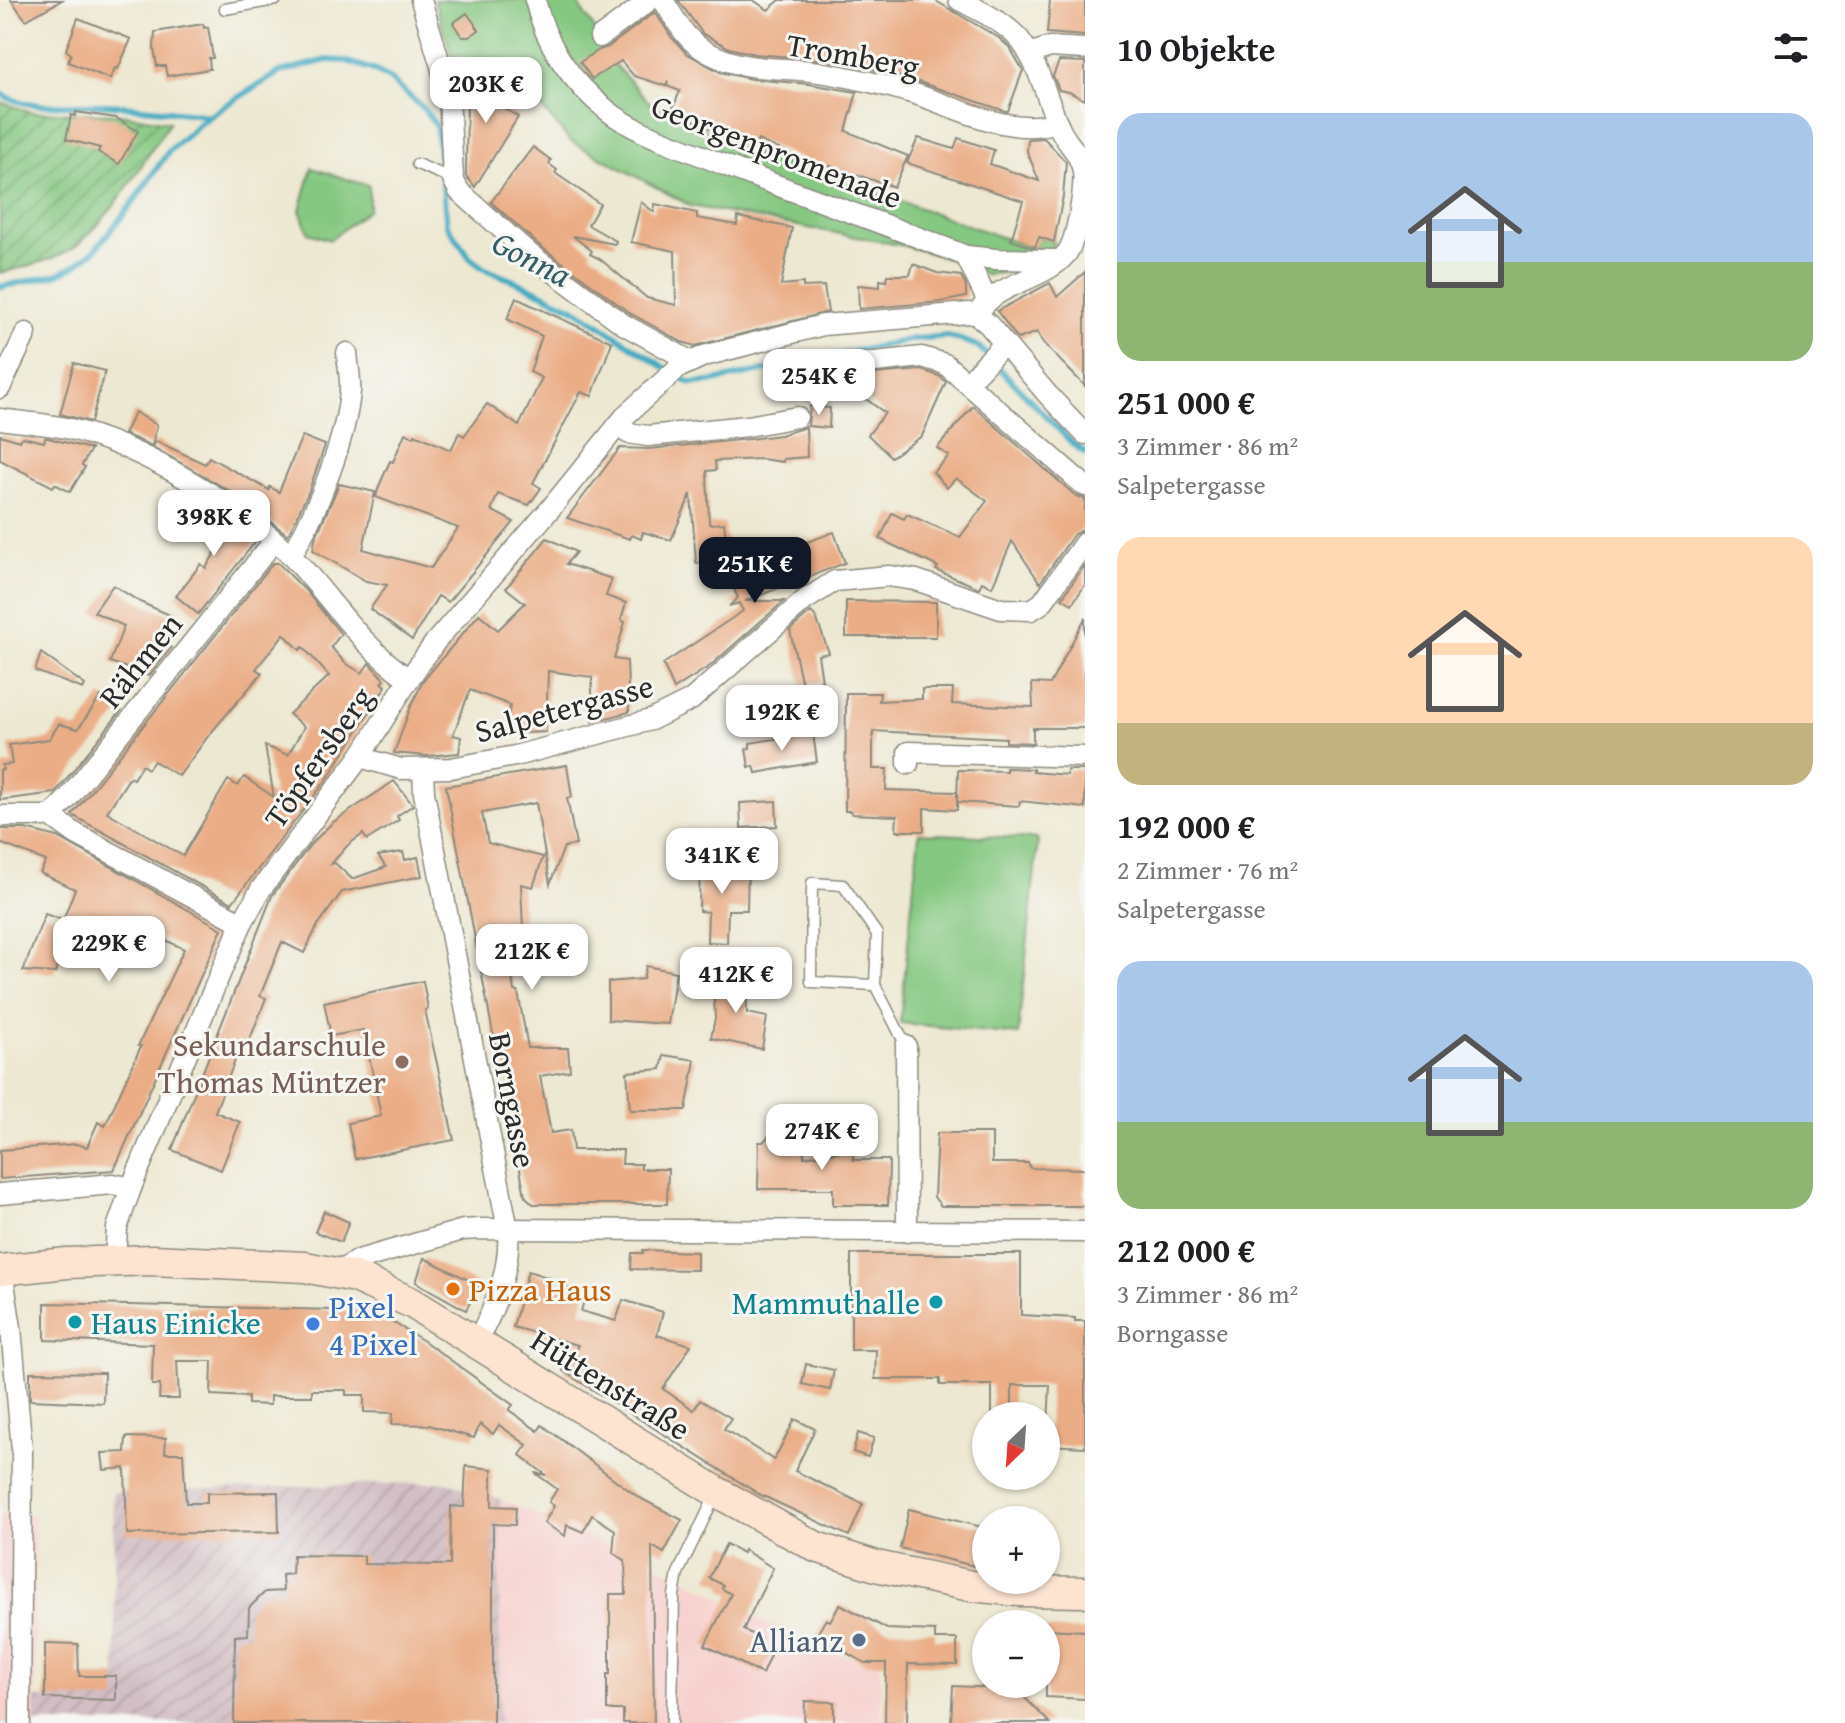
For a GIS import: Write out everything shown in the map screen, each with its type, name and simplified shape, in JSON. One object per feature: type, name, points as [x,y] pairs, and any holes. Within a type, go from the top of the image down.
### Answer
[{"type":"street","points":[[421,0],[449,93],[450,179],[459,191],[555,273],[623,324],[684,364],[823,325],[982,307],[1060,260],[1079,238],[1084,184],[1082,148],[1062,133],[1029,54],[1010,30],[959,0]]},
{"type":"street","name":"Georgenpromenade","points":[[535,0],[562,65],[608,111],[633,127],[752,177],[966,256],[1060,260]]},
{"type":"street","points":[[600,37],[650,0]]},
{"type":"street","name":"Tromberg","points":[[663,0],[684,35],[708,53],[728,62],[748,68],[824,73],[884,85],[1012,125],[1035,126],[1057,122]]},
{"type":"street","points":[[995,20],[1003,0]]},
{"type":"street","points":[[1029,54],[1050,47],[1085,49]]},
{"type":"street","points":[[966,256],[988,324],[1000,349],[1085,434]]},
{"type":"street","points":[[0,388],[26,333]]},
{"type":"street","points":[[973,377],[1000,349]]},
{"type":"street","points":[[291,556],[312,513],[343,427],[351,388],[347,353]]},
{"type":"street","points":[[866,363],[922,357],[973,377],[1085,486]]},
{"type":"street","name":"Töpfersberg","points":[[115,1260],[117,1228],[131,1188],[242,923],[273,871],[360,757],[409,679],[464,606],[551,508],[617,426],[684,364]]},
{"type":"street","points":[[617,426],[628,433],[648,436],[748,426],[797,417]]},
{"type":"street","points":[[0,419],[68,428],[111,443],[182,477],[243,515],[291,556],[371,646],[396,671],[409,679]]},
{"type":"street","name":"Rähmen","points":[[51,816],[274,541]]},
{"type":"street","name":"Salpetergasse","points":[[360,757],[391,767],[423,770],[451,768],[515,756],[651,720],[691,700],[805,600],[835,581],[889,576],[916,580],[1001,609],[1031,610],[1042,603],[1085,542]]},
{"type":"street","points":[[908,764],[908,752],[1085,757]]},
{"type":"street","name":"Borngasse","points":[[423,770],[424,793],[508,1230],[508,1255],[493,1307],[476,1342]]},
{"type":"street","points":[[0,816],[51,816],[76,834],[242,923]]},
{"type":"street","points":[[906,1046],[907,1232]]},
{"type":"street","points":[[0,1194],[113,1184],[131,1188]]},
{"type":"street","points":[[338,1272],[358,1260],[463,1230],[1085,1232]]},
{"type":"street","name":"Hüttenstraße","points":[[1,1270],[115,1260],[305,1267],[338,1272],[396,1295],[717,1492],[807,1542],[853,1560],[971,1586],[1020,1591],[1085,1592]]},
{"type":"street","points":[[1,1270],[11,1328],[22,1450],[20,1723]]},
{"type":"lane","points":[[225,9],[276,0]]},
{"type":"lane","points":[[417,164],[450,179]]},
{"type":"lane","points":[[875,985],[811,982],[812,883],[843,885],[877,934],[875,985],[906,1046]]},
{"type":"lane","points":[[672,1723],[674,1595],[678,1573],[717,1492]]},
{"type":"shaded area","points":[[447,1482],[500,1499],[499,1723],[35,1723],[35,1698],[79,1699],[116,1695],[113,1492]]},
{"type":"shaded area","points":[[500,1499],[686,1578],[805,1646],[880,1665],[883,1723],[499,1723]]},
{"type":"shaded area","points":[[0,1515],[35,1516],[35,1723],[0,1723]]},
{"type":"green space","points":[[434,0],[575,0],[600,37],[612,62],[649,102],[763,157],[870,190],[1034,249],[1038,237],[1054,242],[1044,266],[986,275],[951,259],[905,246],[691,206],[570,141],[536,101],[479,69],[454,62]]},
{"type":"green space","points":[[0,102],[32,112],[121,114],[170,122],[127,188],[76,246],[29,266],[0,273]]},
{"type":"green space","points":[[312,168],[369,186],[369,209],[330,240],[308,233],[300,210]]},
{"type":"green space","points":[[919,833],[1038,839],[1018,1035],[900,1023]]},
{"type":"building","points":[[11,0],[62,0],[26,20]]},
{"type":"building","points":[[678,0],[753,0],[768,10],[780,0],[934,0],[999,38],[1010,48],[1023,70],[1008,111],[1005,111],[873,69],[729,48],[703,34]]},
{"type":"building","points":[[1050,0],[1085,0],[1085,36],[1047,33]]},
{"type":"building","points":[[655,12],[686,53],[720,72],[751,79],[857,92],[846,131],[908,156],[894,187],[830,166],[828,170],[758,140],[756,146],[702,125],[673,108],[680,91],[667,86],[668,81],[666,86],[634,76],[621,61],[592,79],[580,62],[608,47]]},
{"type":"building","points":[[467,13],[479,30],[469,37],[462,37],[453,23]]},
{"type":"building","points":[[78,18],[131,39],[118,69],[115,68],[110,79],[68,62],[71,54],[66,50]]},
{"type":"building","points":[[203,24],[204,28],[208,27],[213,58],[209,58],[210,69],[167,76],[165,66],[157,66],[155,32]]},
{"type":"building","points":[[1059,61],[1085,62],[1085,100],[1059,90],[1053,76]]},
{"type":"building","points":[[483,72],[514,91],[504,108],[518,117],[475,187],[466,176],[467,100]]},
{"type":"building","points":[[76,112],[116,118],[138,131],[119,164],[98,152],[100,148],[66,139],[71,115],[75,116]]},
{"type":"building","points":[[918,138],[954,149],[958,138],[994,150],[990,164],[1039,181],[1027,151],[1028,139],[1044,138],[1066,162],[1054,242],[1039,237],[1035,247],[1011,240],[1023,201],[907,163]]},
{"type":"building","points":[[533,147],[551,160],[549,164],[557,170],[555,173],[600,204],[588,225],[616,241],[615,244],[573,236],[592,251],[590,254],[647,298],[676,305],[675,251],[631,242],[641,202],[654,212],[655,204],[697,213],[697,218],[737,225],[738,217],[792,228],[781,285],[803,283],[803,287],[824,286],[828,312],[695,346],[630,313],[539,245],[491,202]]},
{"type":"building","points":[[913,264],[937,273],[961,276],[966,286],[966,297],[859,309],[858,285],[880,287],[880,280],[886,281],[887,275],[910,275]]},
{"type":"building","points":[[1085,272],[1085,386],[1043,343],[1037,332],[1018,339],[997,311],[1050,283],[1057,297]]},
{"type":"building","points":[[516,298],[612,342],[592,396],[581,392],[533,483],[541,488],[529,505],[498,494],[491,510],[514,522],[448,602],[438,596],[412,640],[370,609],[387,585],[366,581],[313,550],[315,539],[339,484],[375,492],[363,549],[431,568],[458,528],[376,497],[379,486],[405,433],[414,437],[415,434],[451,450],[459,433],[464,436],[487,404],[519,426],[542,378],[530,372],[542,336],[507,319]]},
{"type":"building","points":[[74,363],[105,371],[91,422],[60,414]]},
{"type":"building","points":[[921,370],[946,382],[922,436],[891,457],[868,435],[885,413],[863,397],[862,375]]},
{"type":"building","points":[[810,406],[830,408],[829,428],[808,426]]},
{"type":"building","points":[[973,406],[1076,496],[1085,499],[1085,529],[1074,534],[1040,583],[1012,541],[992,587],[982,582],[979,588],[936,570],[938,567],[880,539],[892,513],[904,519],[907,514],[960,537],[987,501],[956,478],[947,488],[933,472],[949,456],[937,448]]},
{"type":"building","points":[[135,412],[157,425],[152,446],[124,434]]},
{"type":"building","points":[[806,427],[807,457],[783,459],[783,462],[762,459],[715,461],[716,470],[707,471],[709,524],[724,523],[729,560],[696,563],[691,494],[671,540],[643,532],[641,539],[632,535],[630,539],[567,518],[620,448],[649,449],[749,439],[780,435]]},
{"type":"building","points":[[0,435],[20,441],[22,437],[44,442],[48,438],[91,449],[82,465],[85,467],[70,492],[55,484],[53,487],[0,460]]},
{"type":"building","points":[[302,436],[325,445],[308,493],[288,535],[230,491],[153,447],[156,441],[205,464],[209,457],[269,490],[270,487],[279,492]]},
{"type":"building","points":[[194,499],[255,542],[198,614],[176,596],[201,564],[206,568],[225,536],[184,515]]},
{"type":"building","points":[[834,532],[845,563],[745,601],[784,601],[710,666],[674,689],[663,664],[743,611],[739,603],[729,606],[738,598],[734,589],[750,574],[756,580],[788,549]]},
{"type":"building","points":[[547,538],[576,552],[566,564],[612,579],[606,596],[626,603],[621,620],[625,622],[614,659],[627,661],[629,712],[592,722],[592,677],[548,671],[546,732],[506,734],[510,705],[470,690],[453,735],[461,737],[459,753],[426,756],[394,753],[423,681],[479,614],[498,630],[525,603],[506,588]]},
{"type":"building","points":[[273,563],[278,563],[306,591],[341,634],[331,647],[345,663],[362,673],[369,663],[385,680],[382,683],[386,686],[327,779],[232,903],[72,815]],"holes":[[[284,634],[300,650],[303,647],[329,676],[289,714],[304,727],[288,755],[265,746],[274,797],[244,777],[238,786],[228,780],[183,856],[107,812],[130,777],[133,779],[142,765],[148,769],[154,761],[179,776],[262,673],[256,669]]]},
{"type":"building","points":[[1085,565],[1085,585],[1072,604],[1062,598]]},
{"type":"building","points":[[113,585],[140,602],[170,615],[155,641],[171,648],[149,676],[110,662],[124,626],[94,612]]},
{"type":"building","points":[[846,601],[936,602],[936,637],[846,637]]},
{"type":"building","points":[[811,612],[816,617],[829,653],[818,655],[822,681],[802,685],[790,630]]},
{"type":"building","points":[[1085,618],[1085,728],[1033,728],[1033,743],[1006,742],[1006,738],[873,731],[873,769],[887,769],[886,790],[957,792],[957,810],[924,808],[924,831],[896,831],[897,816],[845,811],[846,693],[880,693],[879,701],[922,699],[922,689],[953,689],[952,704],[1033,707],[1032,683],[1050,684]]},
{"type":"building","points":[[41,653],[85,685],[83,689],[35,671]]},
{"type":"building","points":[[101,696],[121,711],[55,793],[0,800],[0,770],[3,770],[2,765],[12,764],[9,745],[49,739],[59,724],[78,729]]},
{"type":"building","points":[[813,733],[817,762],[756,773],[754,766],[749,767],[746,749],[750,748],[750,743]]},
{"type":"building","points":[[567,765],[572,797],[567,798],[576,845],[564,847],[550,884],[536,803],[482,813],[488,843],[543,857],[533,887],[521,884],[523,930],[512,930],[513,935],[506,936],[514,991],[518,992],[528,1048],[568,1048],[570,1071],[540,1076],[551,1133],[571,1130],[573,1150],[623,1150],[622,1164],[641,1164],[641,1169],[668,1169],[667,1204],[533,1204],[525,1196],[510,1117],[515,1116],[501,1043],[495,1044],[446,786]]},
{"type":"building","points":[[1006,768],[1067,775],[1067,770],[1085,770],[1085,808],[1020,801],[1019,806],[957,802],[958,770],[1006,771]]},
{"type":"building","points":[[394,781],[413,805],[397,816],[399,820],[367,840],[363,834],[331,864],[335,863],[352,879],[386,867],[378,856],[403,852],[405,860],[418,857],[422,876],[342,892],[318,925],[304,953],[282,942],[260,996],[266,998],[247,1047],[241,1045],[215,1112],[240,1122],[221,1170],[172,1150],[272,896],[311,844],[332,823]]},
{"type":"building","points":[[776,801],[777,826],[741,828],[740,803]]},
{"type":"building","points":[[0,829],[25,829],[58,837],[222,929],[114,1170],[0,1179],[0,1150],[76,1144],[87,1147],[98,1122],[105,1126],[141,1046],[138,1046],[184,949],[137,926],[125,958],[71,931],[55,973],[23,971],[45,914],[63,920],[75,889],[40,873],[46,861],[0,843]]},
{"type":"building","points":[[700,864],[748,865],[747,910],[728,910],[727,943],[707,942],[708,912],[699,911]]},
{"type":"building","points":[[646,966],[676,972],[668,1024],[608,1020],[608,982],[643,979]]},
{"type":"building","points":[[746,978],[747,1013],[767,1017],[762,1049],[711,1038],[715,1018],[713,979]]},
{"type":"building","name":"Sekundarschule Thomas Müntzer","points":[[423,981],[428,1009],[425,1010],[454,1140],[355,1159],[348,1123],[381,1116],[364,1030],[331,1036],[324,1002]]},
{"type":"building","points":[[664,1055],[695,1060],[686,1110],[630,1110],[627,1072],[661,1069]]},
{"type":"building","points":[[773,1132],[789,1132],[804,1146],[804,1157],[853,1149],[853,1160],[889,1160],[888,1205],[833,1205],[833,1189],[758,1189],[759,1142]]},
{"type":"building","points":[[937,1133],[992,1133],[992,1163],[1028,1163],[1030,1168],[1085,1169],[1085,1206],[941,1206],[934,1197]]},
{"type":"building","points":[[324,1211],[349,1222],[341,1242],[315,1232]]},
{"type":"building","points":[[643,1250],[697,1252],[697,1270],[631,1269],[632,1253],[643,1253]]},
{"type":"building","name":"Mammuthalle","points":[[851,1254],[1021,1254],[1021,1315],[1085,1321],[1085,1447],[1060,1446],[1060,1402],[1049,1402],[1050,1385],[1012,1385],[1012,1402],[992,1402],[992,1385],[940,1385],[940,1379],[875,1379],[876,1350],[851,1350]]},
{"type":"building","name":"Pizza Haus","points":[[424,1258],[479,1285],[466,1310],[416,1282]]},
{"type":"building","points":[[528,1271],[586,1294],[581,1311],[616,1321],[623,1300],[663,1312],[657,1335],[691,1345],[663,1389],[694,1410],[700,1400],[731,1418],[724,1429],[774,1460],[795,1419],[815,1429],[795,1471],[863,1504],[849,1536],[759,1494],[563,1371],[578,1345],[513,1327]]},
{"type":"building","points":[[45,1303],[374,1311],[424,1341],[513,1405],[509,1410],[538,1431],[542,1425],[638,1497],[682,1520],[664,1553],[652,1546],[654,1723],[623,1723],[623,1710],[607,1710],[610,1594],[626,1594],[625,1560],[613,1553],[615,1530],[592,1515],[583,1532],[567,1525],[565,1536],[544,1523],[554,1506],[549,1502],[557,1489],[535,1473],[546,1475],[520,1455],[527,1445],[499,1425],[493,1434],[480,1424],[474,1438],[429,1425],[392,1424],[393,1413],[364,1412],[364,1395],[346,1395],[346,1390],[312,1390],[312,1396],[270,1396],[270,1405],[248,1404],[248,1397],[211,1395],[212,1361],[177,1361],[179,1399],[159,1399],[160,1385],[152,1385],[153,1344],[45,1340]]},
{"type":"building","points":[[806,1364],[834,1370],[830,1390],[802,1384]]},
{"type":"building","points":[[30,1372],[104,1373],[103,1403],[30,1400]]},
{"type":"building","points":[[858,1433],[874,1438],[868,1457],[853,1452]]},
{"type":"building","points":[[126,1437],[166,1438],[165,1453],[183,1453],[186,1503],[207,1503],[207,1493],[278,1492],[279,1532],[127,1534],[125,1468],[104,1470],[102,1453],[125,1452]]},
{"type":"building","points":[[466,1466],[492,1469],[492,1506],[516,1507],[515,1525],[493,1524],[493,1723],[234,1723],[235,1636],[248,1635],[249,1608],[265,1592],[283,1591],[282,1575],[292,1574],[293,1555],[364,1556],[364,1564],[450,1565],[451,1506],[464,1507]]},
{"type":"building","points":[[909,1509],[972,1525],[972,1565],[900,1548]]},
{"type":"building","points":[[726,1544],[743,1553],[744,1550],[773,1568],[743,1630],[761,1638],[757,1646],[771,1653],[762,1674],[705,1645],[731,1594],[722,1589],[723,1585],[709,1578]]},
{"type":"building","points":[[840,1604],[887,1629],[935,1631],[935,1639],[957,1639],[957,1665],[908,1664],[907,1723],[885,1723],[886,1663],[865,1663],[816,1636]]},
{"type":"building","points":[[1060,1630],[1085,1631],[1085,1699],[1060,1698]]},
{"type":"building","points":[[45,1643],[78,1644],[79,1676],[116,1676],[116,1700],[45,1698]]},
{"type":"building","points":[[953,1686],[972,1687],[972,1698],[1025,1698],[1050,1723],[951,1723]]},
{"type":"building","points":[[805,1701],[834,1702],[834,1723],[804,1723]]},
{"type":"waterway","name":"Gonna","points":[[0,287],[56,275],[93,252],[169,151],[226,105],[280,72],[327,60],[346,61],[387,77],[422,107],[436,125],[447,225],[470,258],[483,268],[577,310],[679,377],[691,383],[709,382],[914,339],[949,336],[978,346],[1085,453]]},
{"type":"waterway","points":[[0,93],[11,99],[38,105],[110,105],[210,116]]},
{"type":"place","name":"Sekundarschule Thomas Müntzer","points":[[402,1062]]},
{"type":"place","name":"Pizza Haus","points":[[453,1289]]},
{"type":"place","name":"Mammuthalle","points":[[936,1302]]},
{"type":"place","name":"Haus Einicke","points":[[75,1322]]},
{"type":"place","name":"Pixel 4 Pixel","points":[[313,1324]]},
{"type":"place","name":"Allianz","points":[[859,1640]]}]
